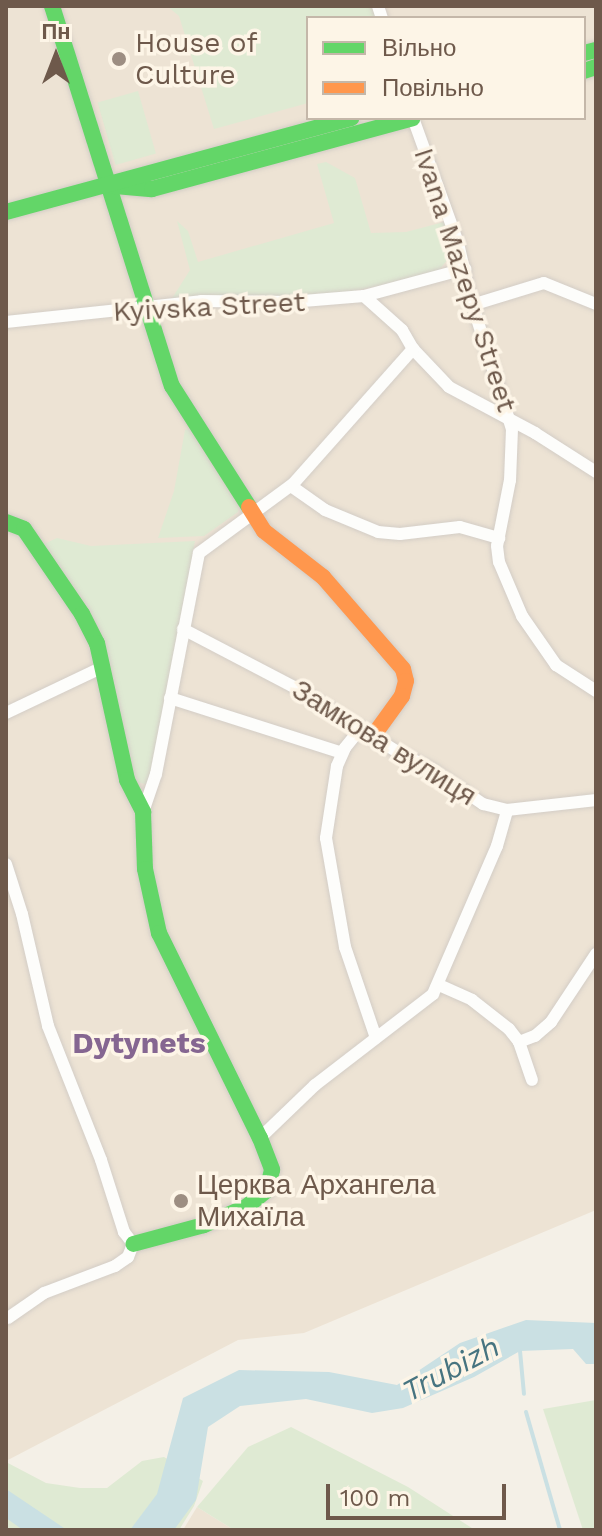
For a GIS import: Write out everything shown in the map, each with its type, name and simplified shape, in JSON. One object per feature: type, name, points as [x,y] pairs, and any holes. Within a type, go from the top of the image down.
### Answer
[{"type":"street","points":[[52,6],[172,386],[269,535],[333,587],[401,665],[406,678],[404,690],[367,732],[342,753],[330,790],[327,846],[345,947],[376,1038]]},
{"type":"street","points":[[6,212],[344,120]]},
{"type":"street","points":[[109,185],[152,189],[406,120]]},
{"type":"street","name":"Ivana Mazepy Street","points":[[414,120],[465,269],[472,305],[510,419],[512,458],[499,538],[499,562],[528,626],[562,671],[596,691]]},
{"type":"street","name":"Kyivska Street","points":[[6,322],[201,301],[291,302],[364,296],[465,269]]},
{"type":"street","points":[[472,305],[544,283],[596,304]]},
{"type":"street","points":[[364,296],[402,330],[413,349],[449,387],[510,419],[596,472]]},
{"type":"street","points":[[133,1244],[221,1219],[262,1195],[272,1170],[260,1138],[159,933],[145,869],[143,812],[156,774],[183,629],[202,550],[255,516],[291,486],[413,349]]},
{"type":"street","points":[[291,486],[325,510],[378,532],[400,534],[460,527],[499,538]]},
{"type":"street","points":[[6,522],[24,529],[92,633],[103,667],[127,780],[143,812]]},
{"type":"street","name":"Замкова вулиця","points":[[183,629],[266,670],[432,769],[475,801],[507,810],[596,800]]},
{"type":"street","points":[[6,713],[103,667]]},
{"type":"street","points":[[170,698],[221,711],[313,747],[342,753]]},
{"type":"street","points":[[260,1138],[307,1092],[418,1009],[439,985],[501,836],[507,810]]},
{"type":"street","points":[[6,864],[25,924],[48,1026],[101,1160],[124,1232],[133,1244]]},
{"type":"street","points":[[519,1042],[535,1036],[551,1022],[596,954]]},
{"type":"street","points":[[439,985],[472,1000],[519,1042],[532,1080]]},
{"type":"street","points":[[8,1318],[44,1293],[115,1266],[128,1257],[133,1244]]},
{"type":"shaded area","points":[[6,6],[596,6],[596,1210],[304,1333],[238,1340],[6,1461]]},
{"type":"shaded area","points":[[197,1507],[234,1530],[183,1530]]},
{"type":"green space","points":[[167,6],[373,6],[376,16],[306,16],[306,104],[214,129],[179,16]]},
{"type":"green space","points":[[138,91],[156,153],[116,165],[98,103]]},
{"type":"green space","points":[[326,162],[355,178],[371,233],[406,232],[444,222],[456,249],[436,274],[324,297],[171,300],[190,270],[177,221],[188,231],[198,262],[334,223],[317,164]]},
{"type":"green space","points":[[190,428],[239,504],[238,512],[204,536],[158,538],[174,491],[185,430]]},
{"type":"green space","points":[[57,538],[91,546],[195,541],[149,782],[145,784],[134,781],[110,669],[42,545]]},
{"type":"green space","points":[[596,1400],[596,1530],[583,1530],[543,1409]]},
{"type":"green space","points":[[291,1427],[408,1487],[475,1530],[234,1530],[197,1507],[248,1447]]},
{"type":"green space","points":[[164,1457],[203,1481],[194,1506],[179,1530],[6,1530],[6,1462],[46,1483],[107,1488],[142,1461]]},
{"type":"water","name":"Trubizh","points":[[526,1320],[596,1323],[596,1364],[586,1364],[573,1349],[520,1351],[474,1377],[403,1408],[372,1413],[306,1399],[240,1406],[208,1427],[196,1500],[174,1530],[130,1530],[157,1494],[183,1398],[239,1370],[329,1372],[397,1385],[460,1343]]},
{"type":"water","points":[[6,1489],[67,1530],[23,1530],[6,1518]]},
{"type":"waterway","name":"Trubizh","points":[[520,1351],[524,1394]]},
{"type":"waterway","points":[[526,1412],[560,1530]]},
{"type":"traffic: fast","points":[[52,6],[172,386],[249,507]]},
{"type":"traffic: fast","points":[[586,52],[596,50]]},
{"type":"traffic: fast","points":[[586,70],[596,67]]},
{"type":"traffic: fast","points":[[6,212],[344,120]]},
{"type":"traffic: fast","points":[[115,186],[152,189],[406,120]]},
{"type":"traffic: fast","points":[[6,522],[24,529],[82,614],[97,643],[127,780],[143,812],[145,869],[159,933],[260,1138],[272,1170],[267,1190],[246,1207],[204,1225],[133,1244]]},
{"type":"traffic: slow","points":[[249,507],[264,531],[323,577],[403,669],[406,681],[402,696],[373,736]]},
{"type":"place","name":"House of Culture","points":[[119,59]]},
{"type":"place","name":"Церква Архангела Михаїла","points":[[181,1201]]},
{"type":"district","name":"Dytynets","points":[[139,1043]]}]
